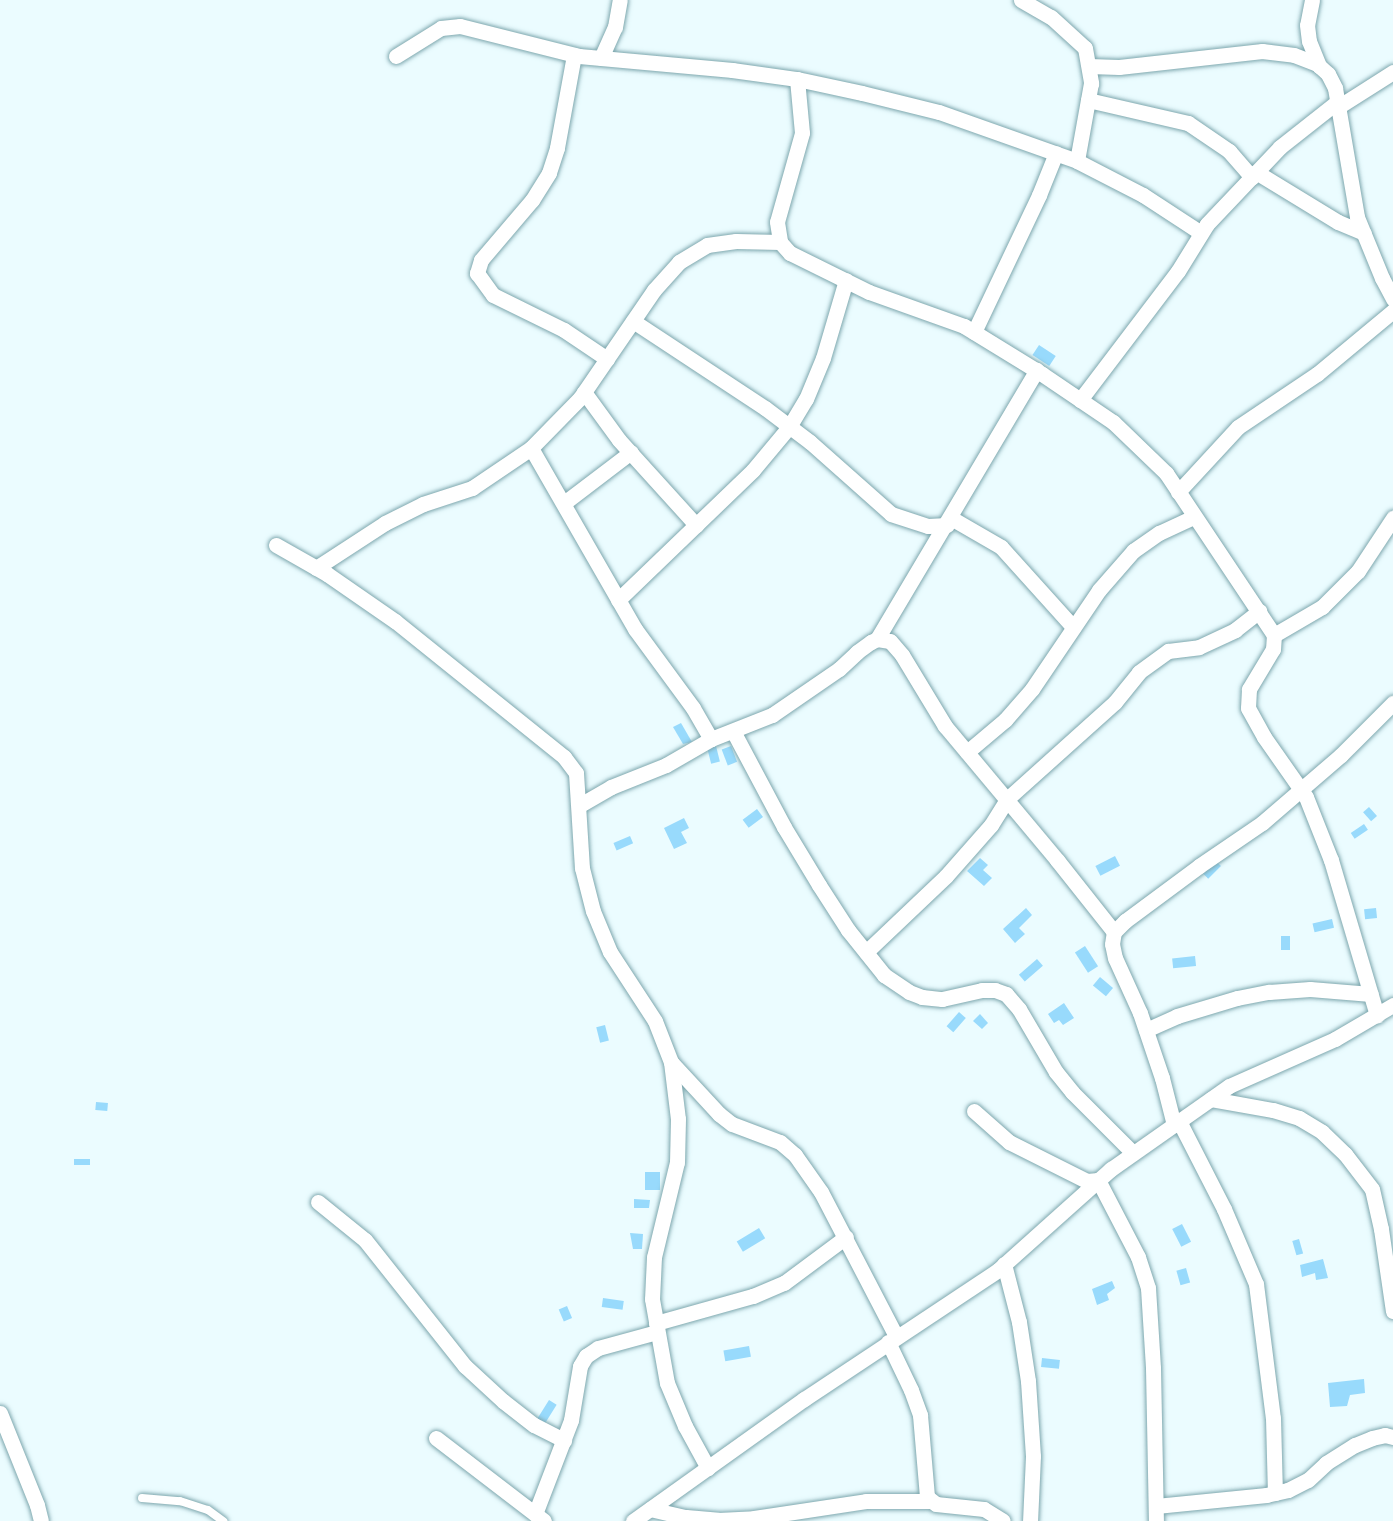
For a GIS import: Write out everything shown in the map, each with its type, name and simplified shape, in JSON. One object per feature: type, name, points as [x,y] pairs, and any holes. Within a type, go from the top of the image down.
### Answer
[{"type":"street","points":[[601,58],[615,27],[620,0]]},
{"type":"street","points":[[1021,0],[1051,17],[1084,48],[1089,66],[1088,100],[1077,161]]},
{"type":"street","points":[[1312,0],[1307,26],[1309,40],[1319,66]]},
{"type":"street","points":[[396,56],[441,28],[460,26],[574,55],[797,79],[939,112],[1077,161],[1143,195],[1201,233]]},
{"type":"street","points":[[1089,66],[1119,67],[1262,51],[1294,55],[1319,66],[1328,74],[1338,104],[1357,217],[1393,299]]},
{"type":"street","points":[[574,55],[557,148],[549,173],[532,200],[492,244],[481,260],[477,273],[479,279],[493,295],[564,330],[607,359]]},
{"type":"street","points":[[1080,400],[1178,271],[1201,233],[1254,174],[1280,147],[1338,104],[1393,72]]},
{"type":"street","points":[[797,79],[802,133],[777,222],[780,242],[790,253],[846,280],[974,332],[1037,370],[1113,422],[1166,473],[1193,517],[1274,635],[1273,649],[1249,689],[1248,708],[1301,790],[1331,860],[1377,1015]]},
{"type":"street","points":[[1088,100],[1188,123],[1229,151],[1254,174],[1338,222],[1364,233]]},
{"type":"street","points":[[974,332],[1039,195],[1056,153]]},
{"type":"street","points":[[316,568],[394,518],[423,504],[471,488],[531,448],[584,392],[654,290],[679,262],[707,245],[736,241],[780,242]]},
{"type":"street","points":[[618,600],[753,470],[789,427],[806,399],[823,358],[846,280]]},
{"type":"street","points":[[1178,492],[1238,427],[1317,374],[1393,311]]},
{"type":"street","points":[[633,321],[789,427],[891,514],[928,526],[949,521],[1001,547],[1073,627]]},
{"type":"street","points":[[580,806],[611,787],[666,765],[711,739],[772,715],[877,639],[1037,370]]},
{"type":"street","points":[[584,392],[631,452],[696,525]]},
{"type":"street","points":[[531,448],[635,629],[693,708],[711,739]]},
{"type":"street","points":[[564,503],[631,452]]},
{"type":"street","points":[[967,752],[1005,720],[1032,689],[1099,590],[1134,551],[1159,533],[1193,517]]},
{"type":"street","points":[[1274,635],[1322,607],[1358,572],[1393,518]]},
{"type":"street","points":[[276,544],[395,621],[564,757],[576,773],[580,806],[582,868],[593,911],[610,952],[655,1021],[671,1062],[678,1119],[676,1162],[654,1257],[652,1299],[667,1383],[685,1426],[708,1468]]},
{"type":"street","points":[[866,952],[946,876],[991,825],[1007,799],[1115,702],[1139,672],[1168,651],[1199,647],[1235,630],[1258,611]]},
{"type":"street","points":[[877,639],[890,641],[902,655],[945,726],[1114,932]]},
{"type":"street","points":[[1275,1493],[1273,1418],[1256,1284],[1224,1209],[1177,1123],[1146,1030],[1115,958],[1112,944],[1114,932],[1125,921],[1262,823],[1393,704]]},
{"type":"street","points":[[733,731],[790,837],[843,921],[884,975],[909,992],[922,997],[942,999],[982,990],[995,990],[1006,994],[1019,1009],[1056,1072],[1072,1092],[1133,1153]]},
{"type":"street","points":[[1146,1030],[1227,1001],[1269,992],[1310,989],[1371,994]]},
{"type":"street","points":[[633,1521],[892,1339],[1004,1264],[1098,1180],[1229,1086],[1335,1039],[1393,1005]]},
{"type":"street","points":[[671,1062],[719,1114],[732,1124],[780,1142],[795,1155],[821,1192],[846,1237],[892,1339],[920,1415],[924,1484],[927,1497],[936,1504],[984,1509],[1003,1521]]},
{"type":"street","points":[[1211,1099],[1273,1110],[1299,1118],[1322,1132],[1345,1154],[1372,1189],[1381,1229],[1393,1311]]},
{"type":"street","points":[[974,1111],[1009,1142],[1087,1181],[1098,1180]]},
{"type":"street","points":[[1098,1180],[1138,1257],[1148,1288],[1156,1513],[1275,1493],[1308,1480],[1326,1463],[1355,1445],[1385,1435],[1393,1437]]},
{"type":"street","points":[[318,1202],[366,1240],[465,1366],[526,1419],[564,1440]]},
{"type":"street","points":[[436,1438],[539,1518],[577,1395],[580,1366],[586,1356],[598,1348],[753,1296],[784,1283],[846,1237]]},
{"type":"street","points":[[1004,1264],[1019,1322],[1028,1381],[1033,1456],[1030,1521]]},
{"type":"street","points":[[0,1413],[37,1505],[41,1521]]},
{"type":"street","points":[[650,1509],[687,1519],[754,1518],[866,1502],[931,1501]]},
{"type":"lane","points":[[142,1498],[180,1502],[208,1510],[223,1521]]},
{"type":"building","points":[[1039,345],[1056,356],[1049,366],[1032,355]]},
{"type":"building","points":[[681,723],[692,742],[683,744],[673,727]]},
{"type":"building","points":[[716,746],[720,762],[711,764],[707,748]]},
{"type":"building","points":[[731,746],[737,762],[728,765],[722,750]]},
{"type":"building","points":[[1369,807],[1377,816],[1371,821],[1363,812]]},
{"type":"building","points":[[757,809],[763,817],[749,828],[743,820]]},
{"type":"building","points":[[684,818],[689,828],[681,832],[687,843],[674,849],[664,828]]},
{"type":"building","points":[[1364,824],[1368,830],[1355,839],[1351,833]]},
{"type":"building","points":[[630,836],[633,843],[617,850],[613,843]]},
{"type":"building","points":[[1115,856],[1120,866],[1100,876],[1095,866]]},
{"type":"building","points":[[980,858],[988,865],[983,870],[992,878],[984,886],[967,871]]},
{"type":"building","points":[[1216,861],[1221,866],[1208,879],[1203,874]]},
{"type":"building","points":[[1026,908],[1032,915],[1019,928],[1025,934],[1015,943],[1003,929]]},
{"type":"building","points":[[1376,908],[1377,918],[1365,919],[1364,909]]},
{"type":"building","points":[[1332,919],[1334,928],[1315,932],[1313,923]]},
{"type":"building","points":[[1281,936],[1290,936],[1290,950],[1281,950]]},
{"type":"building","points":[[1085,946],[1098,966],[1088,973],[1075,953]]},
{"type":"building","points":[[1195,956],[1196,966],[1173,968],[1172,958]]},
{"type":"building","points":[[1037,959],[1043,966],[1025,982],[1019,975]]},
{"type":"building","points":[[1100,977],[1113,988],[1106,996],[1093,985]]},
{"type":"building","points":[[1064,1003],[1074,1018],[1063,1025],[1059,1020],[1054,1023],[1048,1014]]},
{"type":"building","points":[[959,1012],[966,1018],[953,1032],[947,1026]]},
{"type":"building","points":[[980,1014],[988,1023],[982,1029],[973,1021]]},
{"type":"building","points":[[605,1025],[609,1041],[600,1043],[596,1027]]},
{"type":"building","points":[[96,1102],[108,1103],[107,1111],[95,1110]]},
{"type":"building","points":[[74,1159],[90,1159],[90,1165],[74,1165]]},
{"type":"building","points":[[645,1172],[660,1172],[660,1190],[645,1190]]},
{"type":"building","points":[[634,1199],[650,1200],[649,1208],[634,1208]]},
{"type":"building","points":[[1182,1224],[1191,1242],[1181,1247],[1172,1229]]},
{"type":"building","points":[[759,1228],[765,1238],[743,1252],[737,1241]]},
{"type":"building","points":[[630,1233],[643,1234],[642,1249],[633,1249]]},
{"type":"building","points":[[1299,1239],[1303,1253],[1296,1255],[1292,1241]]},
{"type":"building","points":[[1323,1259],[1328,1278],[1316,1280],[1315,1273],[1302,1277],[1300,1265]]},
{"type":"building","points":[[1186,1268],[1190,1282],[1181,1285],[1176,1271]]},
{"type":"building","points":[[1112,1281],[1115,1288],[1107,1294],[1109,1300],[1097,1305],[1092,1289]]},
{"type":"building","points":[[603,1298],[624,1301],[623,1310],[602,1307]]},
{"type":"building","points":[[567,1306],[572,1318],[564,1321],[559,1310]]},
{"type":"building","points":[[749,1346],[751,1357],[725,1361],[723,1351]]},
{"type":"building","points":[[1042,1358],[1060,1360],[1059,1369],[1041,1367]]},
{"type":"building","points":[[1364,1379],[1365,1393],[1350,1395],[1347,1406],[1330,1407],[1328,1383]]},
{"type":"building","points":[[549,1400],[557,1405],[544,1424],[537,1420]]}]
